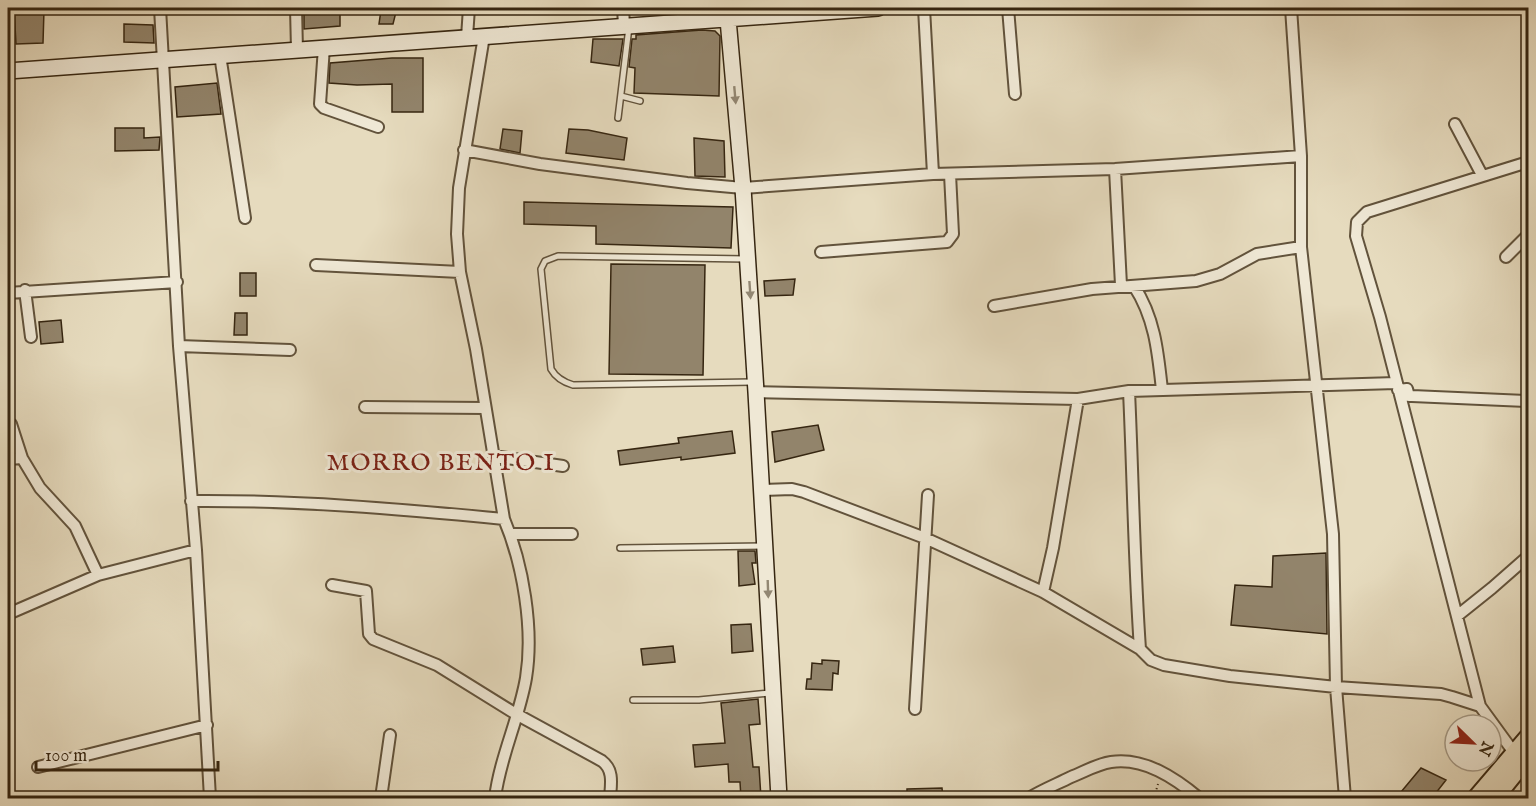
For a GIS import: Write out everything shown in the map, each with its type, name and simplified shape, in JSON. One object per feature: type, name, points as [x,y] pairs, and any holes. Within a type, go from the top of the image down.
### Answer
[{"type":"main road","points":[[8,71],[627,25],[727,12],[878,8]]},
{"type":"main road","points":[[727,12],[743,188],[763,490],[778,798]]},
{"type":"main road","points":[[1495,798],[1522,756],[1528,737]]},
{"type":"main road","points":[[1476,798],[1522,756]]},
{"type":"street","points":[[160,8],[179,346],[196,550],[210,798]]},
{"type":"street","points":[[296,8],[297,50]]},
{"type":"street","points":[[467,37],[469,8]]},
{"type":"street","points":[[623,8],[627,25]]},
{"type":"street","points":[[924,8],[933,174]]},
{"type":"street","points":[[1008,8],[1015,94]]},
{"type":"street","points":[[1291,8],[1301,156],[1301,246],[1333,534],[1336,687],[1344,798]]},
{"type":"street","points":[[484,36],[464,150],[459,188],[457,234],[460,272],[476,349],[504,519],[519,563],[525,597],[528,657],[525,679],[497,781],[495,798]]},
{"type":"street","points":[[324,47],[320,104],[324,108],[378,127]]},
{"type":"street","points":[[220,56],[245,218]]},
{"type":"street","points":[[1455,124],[1482,175]]},
{"type":"street","points":[[464,150],[540,164],[743,188],[933,174],[1115,169],[1301,156]]},
{"type":"street","points":[[1522,756],[1480,706],[1380,317],[1356,236],[1357,222],[1367,212],[1528,162]]},
{"type":"street","points":[[1115,169],[1121,285]]},
{"type":"street","points":[[821,252],[947,242],[953,234],[950,174]]},
{"type":"street","points":[[1506,257],[1528,235]]},
{"type":"street","points":[[994,306],[1121,285],[1196,281],[1220,274],[1257,254],[1301,246]]},
{"type":"street","points":[[316,265],[460,272]]},
{"type":"street","points":[[8,293],[25,290],[177,282]]},
{"type":"street","points":[[1134,286],[1154,329],[1162,390]]},
{"type":"street","points":[[25,290],[31,337]]},
{"type":"street","points":[[179,346],[290,350]]},
{"type":"street","points":[[756,387],[1078,399],[1129,391],[1315,385],[1397,386],[1407,389],[1409,396],[1528,401]]},
{"type":"street","points":[[1129,391],[1135,511],[1135,580],[1140,649]]},
{"type":"street","points":[[1043,592],[1053,548],[1078,399]]},
{"type":"street","points":[[365,407],[484,408]]},
{"type":"street","points":[[11,424],[22,458],[40,488],[75,526],[98,576]]},
{"type":"street","points":[[493,456],[563,466]]},
{"type":"street","points":[[8,459],[22,458]]},
{"type":"street","points":[[763,490],[792,489],[804,492],[925,538],[1043,592],[1140,649],[1151,660],[1164,665],[1230,676],[1336,687],[1441,694],[1480,706]]},
{"type":"street","points":[[915,709],[928,495]]},
{"type":"street","points":[[191,501],[330,505],[504,519]]},
{"type":"street","points":[[510,534],[572,534]]},
{"type":"street","points":[[8,614],[98,576],[196,550]]},
{"type":"street","points":[[1457,616],[1525,559]]},
{"type":"street","points":[[332,585],[366,591],[369,633],[373,639],[436,665],[516,714],[602,760],[611,772],[610,798]]},
{"type":"street","points":[[38,766],[207,725]]},
{"type":"street","points":[[381,798],[390,735]]},
{"type":"street","points":[[1029,798],[1096,766],[1112,762],[1138,763],[1161,772],[1182,784],[1199,798]]},
{"type":"lane","points":[[618,118],[627,25]]},
{"type":"lane","points":[[621,96],[640,101]]},
{"type":"lane","points":[[748,259],[558,256],[545,261],[541,270],[551,369],[566,383],[573,385],[756,387]]},
{"type":"lane","points":[[620,548],[766,546]]},
{"type":"lane","points":[[633,700],[699,700],[772,693]]},
{"type":"path","points":[[1154,798],[1161,772]]},
{"type":"building","points":[[14,8],[44,10],[43,43],[16,44]]},
{"type":"building","points":[[340,8],[340,26],[304,29],[304,10]]},
{"type":"building","points":[[381,10],[396,12],[393,24],[379,24]]},
{"type":"building","points":[[124,24],[153,25],[154,43],[124,42]]},
{"type":"building","points":[[715,31],[720,36],[719,96],[634,93],[635,68],[629,67],[632,39],[636,39],[636,35]]},
{"type":"building","points":[[593,39],[623,39],[619,66],[591,62]]},
{"type":"building","points":[[423,58],[423,112],[392,112],[392,84],[329,83],[330,63]]},
{"type":"building","points":[[217,83],[221,114],[177,117],[175,87]]},
{"type":"building","points":[[115,128],[144,128],[144,138],[160,137],[159,150],[115,151]]},
{"type":"building","points":[[503,129],[522,131],[520,153],[500,149]]},
{"type":"building","points":[[569,129],[588,130],[627,138],[624,160],[566,153]]},
{"type":"building","points":[[694,138],[724,141],[725,177],[695,176]]},
{"type":"building","points":[[524,202],[733,207],[731,248],[596,244],[596,226],[524,224]]},
{"type":"building","points":[[611,264],[705,265],[703,375],[609,374]]},
{"type":"building","points":[[240,273],[256,273],[256,296],[240,296]]},
{"type":"building","points":[[795,279],[793,295],[765,296],[764,281]]},
{"type":"building","points":[[235,313],[247,313],[247,335],[234,335]]},
{"type":"building","points":[[61,320],[63,342],[41,344],[39,322]]},
{"type":"building","points":[[818,425],[824,450],[775,462],[772,432]]},
{"type":"building","points":[[732,431],[735,453],[620,465],[618,451],[679,443],[678,438]]},
{"type":"building","points":[[738,551],[755,551],[756,563],[752,563],[755,584],[739,586]]},
{"type":"building","points":[[1326,553],[1327,634],[1231,625],[1235,585],[1272,587],[1273,556]]},
{"type":"building","points":[[751,624],[753,651],[732,653],[731,625]]},
{"type":"building","points":[[673,646],[675,662],[643,665],[641,649]]},
{"type":"building","points":[[822,660],[839,661],[838,674],[833,673],[832,690],[806,689],[807,679],[811,679],[812,663],[822,664]]},
{"type":"building","points":[[758,699],[760,724],[749,725],[753,767],[759,767],[761,798],[741,798],[740,782],[729,782],[728,764],[695,767],[693,745],[725,743],[721,703]]},
{"type":"building","points":[[1421,768],[1446,780],[1432,798],[1396,798]]},
{"type":"building","points":[[942,788],[943,798],[907,798],[907,789]]},
{"type":"district","name":"MORRO BENTO I","points":[[441,463]]}]
